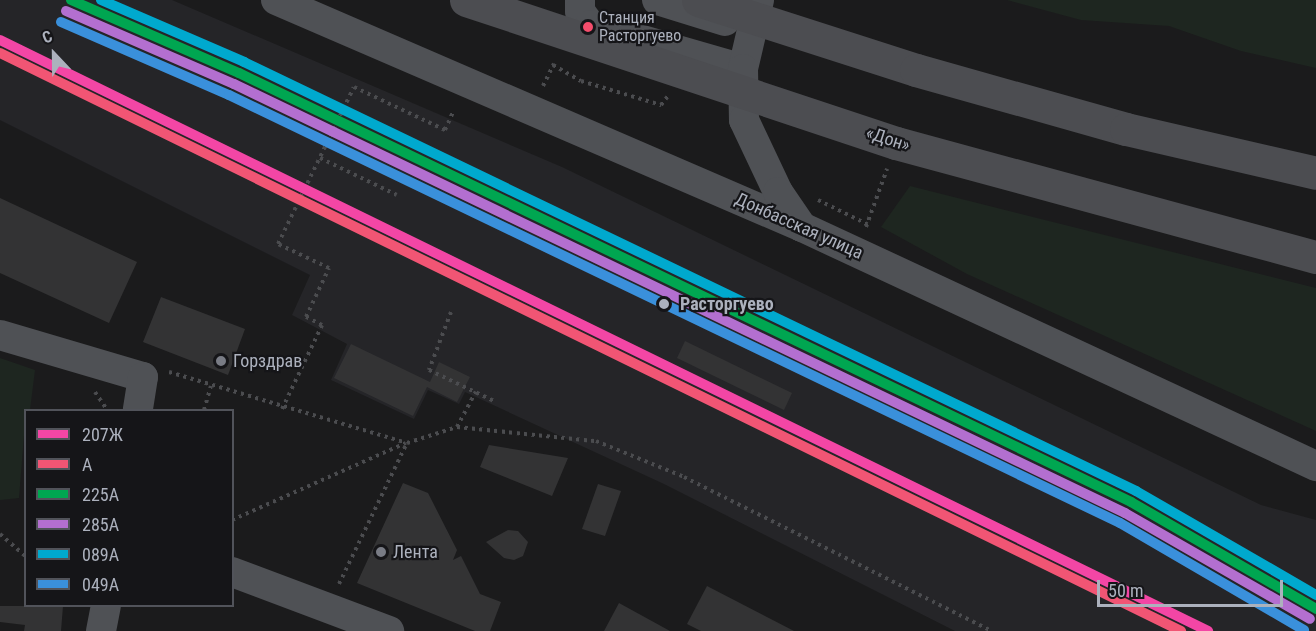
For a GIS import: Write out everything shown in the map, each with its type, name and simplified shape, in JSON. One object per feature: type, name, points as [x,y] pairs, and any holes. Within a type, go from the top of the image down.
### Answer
[{"type":"highway","name":"«Дон»","points":[[466,0],[896,143],[1316,257]]},
{"type":"highway","points":[[698,0],[916,70],[1126,129],[1316,173]]},
{"type":"street","name":"Донбасская улица","points":[[276,0],[802,227],[1316,466]]},
{"type":"street","points":[[580,0],[580,11],[590,25],[743,69]]},
{"type":"street","points":[[657,0],[750,30]]},
{"type":"street","points":[[759,0],[750,30],[743,69],[744,120],[778,192],[802,227]]},
{"type":"street","points":[[0,335],[143,377],[138,409]]},
{"type":"street","points":[[234,573],[390,631]]},
{"type":"street","points":[[101,631],[106,607]]},
{"type":"path","points":[[539,96],[552,65],[581,81],[662,105],[668,96]]},
{"type":"path","points":[[282,409],[322,325],[306,317],[329,268],[278,244],[354,87],[445,130],[454,110]]},
{"type":"path","points":[[864,233],[896,143]]},
{"type":"path","points":[[320,158],[397,195]]},
{"type":"path","points":[[806,195],[867,224]]},
{"type":"path","points":[[451,312],[429,370],[496,402]]},
{"type":"path","points":[[163,370],[282,409],[407,443]]},
{"type":"path","points":[[205,409],[211,386]]},
{"type":"path","points":[[457,427],[476,392]]},
{"type":"path","points":[[234,519],[407,443],[457,427],[596,441],[684,477],[991,631]]},
{"type":"path","points":[[527,434],[530,428]]},
{"type":"path","points":[[328,607],[407,443]]},
{"type":"path","points":[[0,534],[24,554]]},
{"type":"shaded area","points":[[0,0],[172,0],[562,167],[1261,505],[1316,520],[1316,631],[955,631],[664,484],[465,392],[459,404],[428,390],[414,419],[331,380],[347,344],[292,315],[310,275],[0,120]]},
{"type":"shaded area","points":[[1007,0],[1316,0],[1316,68],[1241,51],[1169,26],[1081,20]]},
{"type":"shaded area","points":[[910,186],[1316,288],[1316,431],[967,274],[881,227]]},
{"type":"shaded area","points":[[0,358],[35,370],[30,409],[24,409],[19,498],[0,500]]},
{"type":"building","points":[[0,198],[137,262],[109,323],[0,273]]},
{"type":"building","points":[[161,297],[245,329],[228,375],[143,342]]},
{"type":"building","points":[[685,341],[792,393],[784,410],[677,358]]},
{"type":"building","points":[[351,344],[430,382],[439,362],[470,377],[457,402],[427,387],[413,416],[334,378]]},
{"type":"building","points":[[489,445],[568,458],[552,496],[480,467]]},
{"type":"building","points":[[403,483],[428,493],[457,550],[453,560],[461,556],[480,594],[501,602],[490,631],[475,631],[357,583]]},
{"type":"building","points":[[598,484],[621,491],[605,536],[582,529]]},
{"type":"building","points":[[508,530],[518,531],[528,542],[523,556],[514,560],[504,558],[486,542]]},
{"type":"building","points":[[707,586],[794,631],[701,631],[687,624]]},
{"type":"building","points":[[619,603],[670,631],[604,631]]},
{"type":"building","points":[[0,606],[63,607],[61,631],[24,631],[25,625],[0,622]]},
{"type":"transit line","name":"225А","points":[[71,0],[239,73],[1131,502],[1316,609]]},
{"type":"transit line","name":"089А","points":[[101,0],[244,62],[1136,491],[1316,595]]},
{"type":"transit line","name":"285А","points":[[66,11],[234,84],[1125,513],[1310,619]]},
{"type":"transit line","name":"049А","points":[[61,22],[229,95],[1120,523],[1304,630]]},
{"type":"transit line","name":"207Ж","points":[[0,40],[1208,631]]},
{"type":"transit line","name":"A","points":[[0,53],[1181,631]]},
{"type":"place","name":"Станция Расторгуево","points":[[588,27]]},
{"type":"place","name":"Расторгуево","points":[[664,304]]},
{"type":"place","name":"Горздрав","points":[[221,361]]},
{"type":"place","name":"Лента","points":[[381,552]]}]
